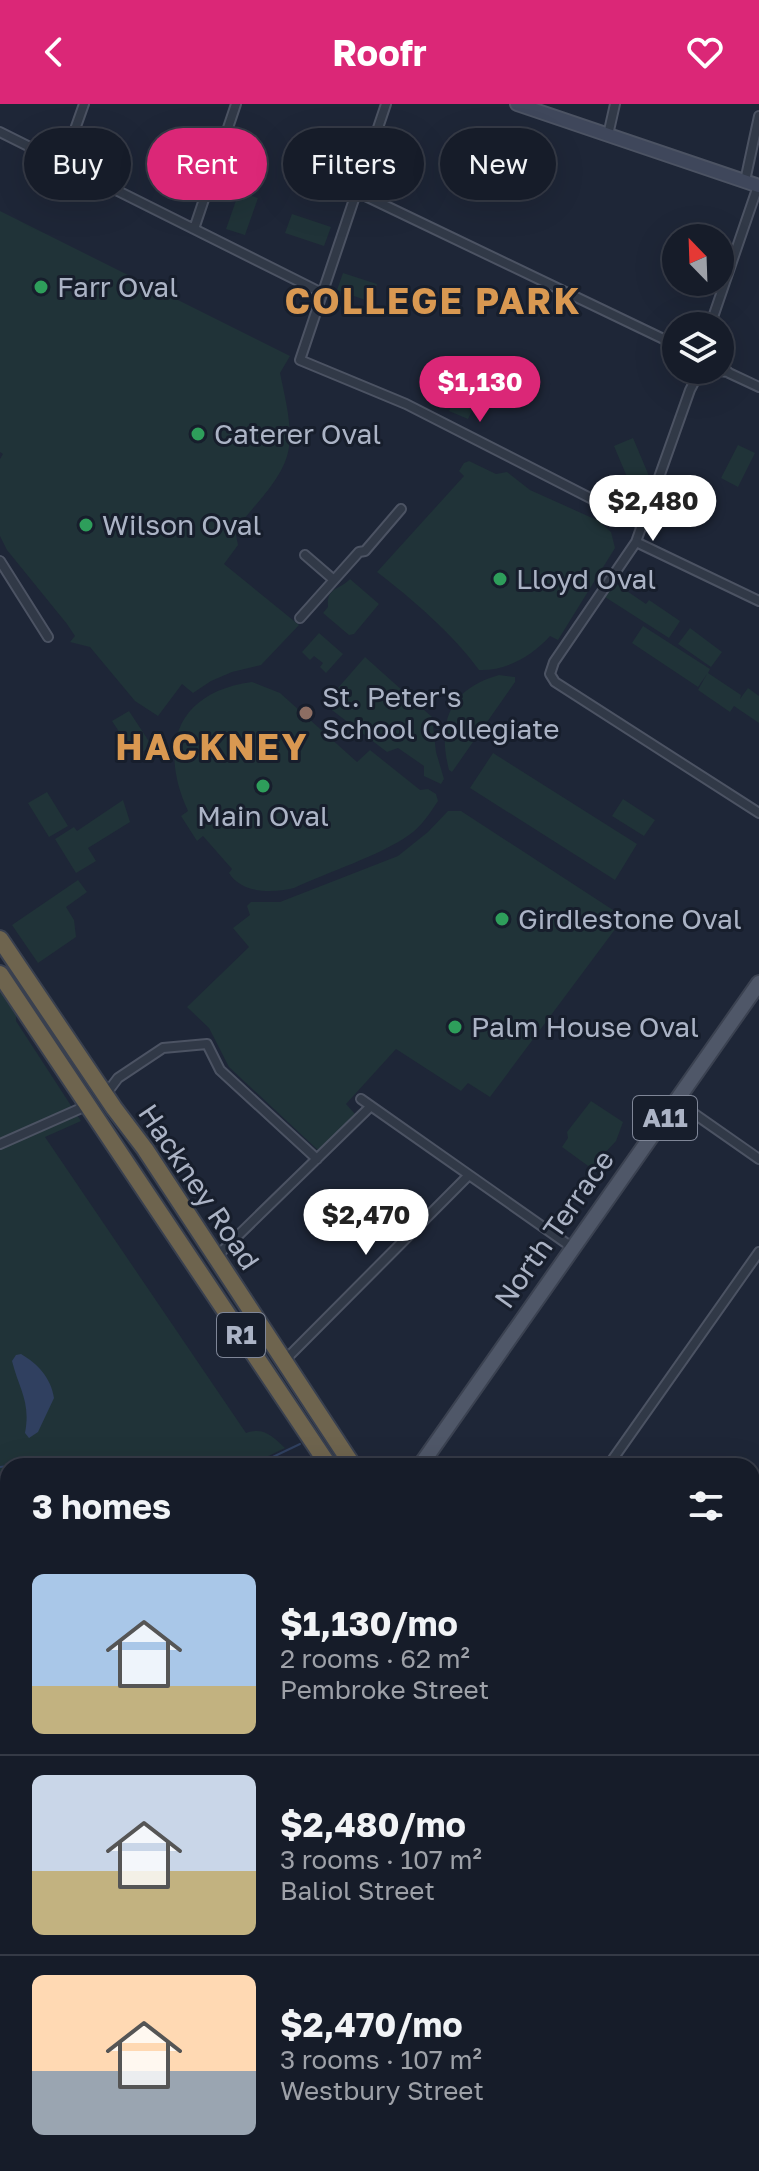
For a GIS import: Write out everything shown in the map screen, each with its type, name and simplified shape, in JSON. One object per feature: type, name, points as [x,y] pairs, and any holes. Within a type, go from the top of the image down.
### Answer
[{"type":"highway","name":"Hackney Road","points":[[0,939],[105,1096],[145,1149],[348,1458]]},
{"type":"highway","name":"Hackney Road","points":[[0,974],[324,1458]]},
{"type":"highway","points":[[28,981],[33,1007],[91,1096],[86,1106]]},
{"type":"highway","points":[[290,1407],[297,1380]]},
{"type":"main road","name":"North Terrace","points":[[426,1458],[759,983]]},
{"type":"street","points":[[75,128],[84,104]]},
{"type":"street","points":[[194,229],[236,104]]},
{"type":"street","points":[[378,128],[386,104]]},
{"type":"street","points":[[517,104],[754,184]]},
{"type":"street","points":[[608,135],[615,104]]},
{"type":"street","points":[[715,312],[754,184],[759,116]]},
{"type":"street","points":[[0,132],[24,144]]},
{"type":"street","points":[[131,197],[322,293]]},
{"type":"street","points":[[354,200],[300,360],[406,404],[643,525]]},
{"type":"street","points":[[374,200],[662,339]]},
{"type":"street","points":[[734,375],[759,387]]},
{"type":"street","points":[[693,384],[636,542],[554,662],[550,674],[555,682],[759,813]]},
{"type":"street","points":[[300,618],[401,509]]},
{"type":"street","points":[[636,542],[759,601]]},
{"type":"street","points":[[305,555],[334,580]]},
{"type":"street","points":[[0,561],[48,637]]},
{"type":"street","points":[[105,1096],[118,1078],[163,1048],[207,1044],[220,1070],[317,1159]]},
{"type":"street","points":[[95,1081],[118,1078]]},
{"type":"street","points":[[361,1099],[573,1248]]},
{"type":"street","points":[[676,1101],[759,1159]]},
{"type":"street","points":[[0,1144],[86,1106]]},
{"type":"street","points":[[216,1257],[371,1106]]},
{"type":"street","points":[[285,1360],[469,1175]]},
{"type":"street","points":[[614,1458],[759,1252]]},
{"type":"green space","points":[[236,200],[257,200],[245,235],[226,229]]},
{"type":"green space","points":[[0,211],[290,356],[280,373],[290,429],[286,458],[275,481],[235,530],[238,545],[224,564],[299,625],[261,665],[232,672],[193,693],[182,684],[158,716],[135,701],[90,647],[70,642],[75,636],[7,550],[0,536],[0,459],[3,454],[0,452]]},
{"type":"green space","points":[[292,214],[331,227],[324,246],[285,233]]},
{"type":"green space","points":[[343,273],[377,284],[371,302],[337,290]]},
{"type":"green space","points":[[467,373],[486,382],[468,419],[449,411]]},
{"type":"green space","points":[[633,438],[649,476],[630,484],[614,446]]},
{"type":"green space","points":[[738,445],[755,453],[738,487],[721,478]]},
{"type":"green space","points":[[469,461],[496,474],[507,472],[530,490],[599,521],[611,532],[615,548],[558,640],[550,636],[518,661],[489,670],[479,670],[431,618],[377,572],[464,476],[459,471]]},
{"type":"green space","points":[[350,579],[379,604],[354,634],[349,635],[323,613],[328,607],[331,592]]},
{"type":"green space","points":[[615,583],[646,604],[649,600],[680,621],[669,638],[605,597]]},
{"type":"green space","points":[[643,626],[710,669],[708,673],[741,695],[740,699],[748,688],[759,696],[759,723],[734,706],[730,712],[698,690],[707,674],[698,687],[632,643]]},
{"type":"green space","points":[[690,628],[722,652],[711,667],[678,644]]},
{"type":"green space","points":[[319,633],[343,654],[326,673],[320,667],[323,663],[314,656],[310,660],[302,652]]},
{"type":"green space","points":[[365,657],[432,717],[436,752],[444,779],[441,784],[424,776],[424,766],[398,748],[387,752],[324,704]]},
{"type":"green space","points":[[499,675],[515,677],[515,682],[452,772],[449,770],[445,737],[451,710],[468,689]]},
{"type":"green space","points":[[252,682],[280,693],[357,762],[370,750],[420,790],[428,789],[436,794],[438,801],[425,820],[409,835],[383,850],[294,888],[258,890],[235,880],[229,873],[232,869],[203,836],[197,841],[181,816],[188,811],[179,787],[175,744],[191,710],[206,697]]},
{"type":"green space","points":[[129,711],[152,746],[135,756],[112,721]]},
{"type":"green space","points":[[493,753],[637,844],[615,880],[470,788]]},
{"type":"green space","points":[[47,792],[68,826],[49,837],[28,803]]},
{"type":"green space","points":[[623,799],[655,820],[644,836],[612,816]]},
{"type":"green space","points":[[123,800],[130,822],[88,848],[96,861],[76,873],[55,839],[74,827],[77,831]]},
{"type":"green space","points":[[448,811],[461,811],[613,910],[616,928],[490,1097],[468,1083],[461,1091],[396,1049],[346,1104],[356,1115],[320,1152],[229,1067],[209,1028],[187,1007],[249,947],[233,928],[250,915],[247,906],[251,902],[280,902],[398,856]]},
{"type":"green space","points":[[78,880],[87,892],[66,907],[74,920],[76,937],[38,963],[12,925]]},
{"type":"green space","points":[[0,990],[16,1009],[16,1021],[81,1121],[45,1137],[246,1433],[263,1432],[285,1448],[264,1458],[0,1458]]},
{"type":"green space","points":[[591,1101],[623,1122],[616,1141],[591,1168],[562,1147],[568,1138],[567,1132]]},
{"type":"water","points":[[21,1354],[43,1372],[54,1398],[38,1432],[29,1438],[25,1433],[25,1404],[12,1361]]},
{"type":"waterway","points":[[271,1458],[300,1444]]},
{"type":"place","name":"Farr Oval","points":[[41,287]]},
{"type":"place","name":"Caterer Oval","points":[[198,434]]},
{"type":"place","name":"Wilson Oval","points":[[86,525]]},
{"type":"place","name":"Lloyd Oval","points":[[500,579]]},
{"type":"place","name":"St. Peter's School Collegiate","points":[[306,713]]},
{"type":"place","name":"Main Oval","points":[[263,786]]},
{"type":"place","name":"Girdlestone Oval","points":[[502,919]]},
{"type":"place","name":"Palm House Oval","points":[[455,1027]]},
{"type":"district","name":"COLLEGE PARK","points":[[433,301]]},
{"type":"district","name":"HACKNEY","points":[[212,747]]}]
